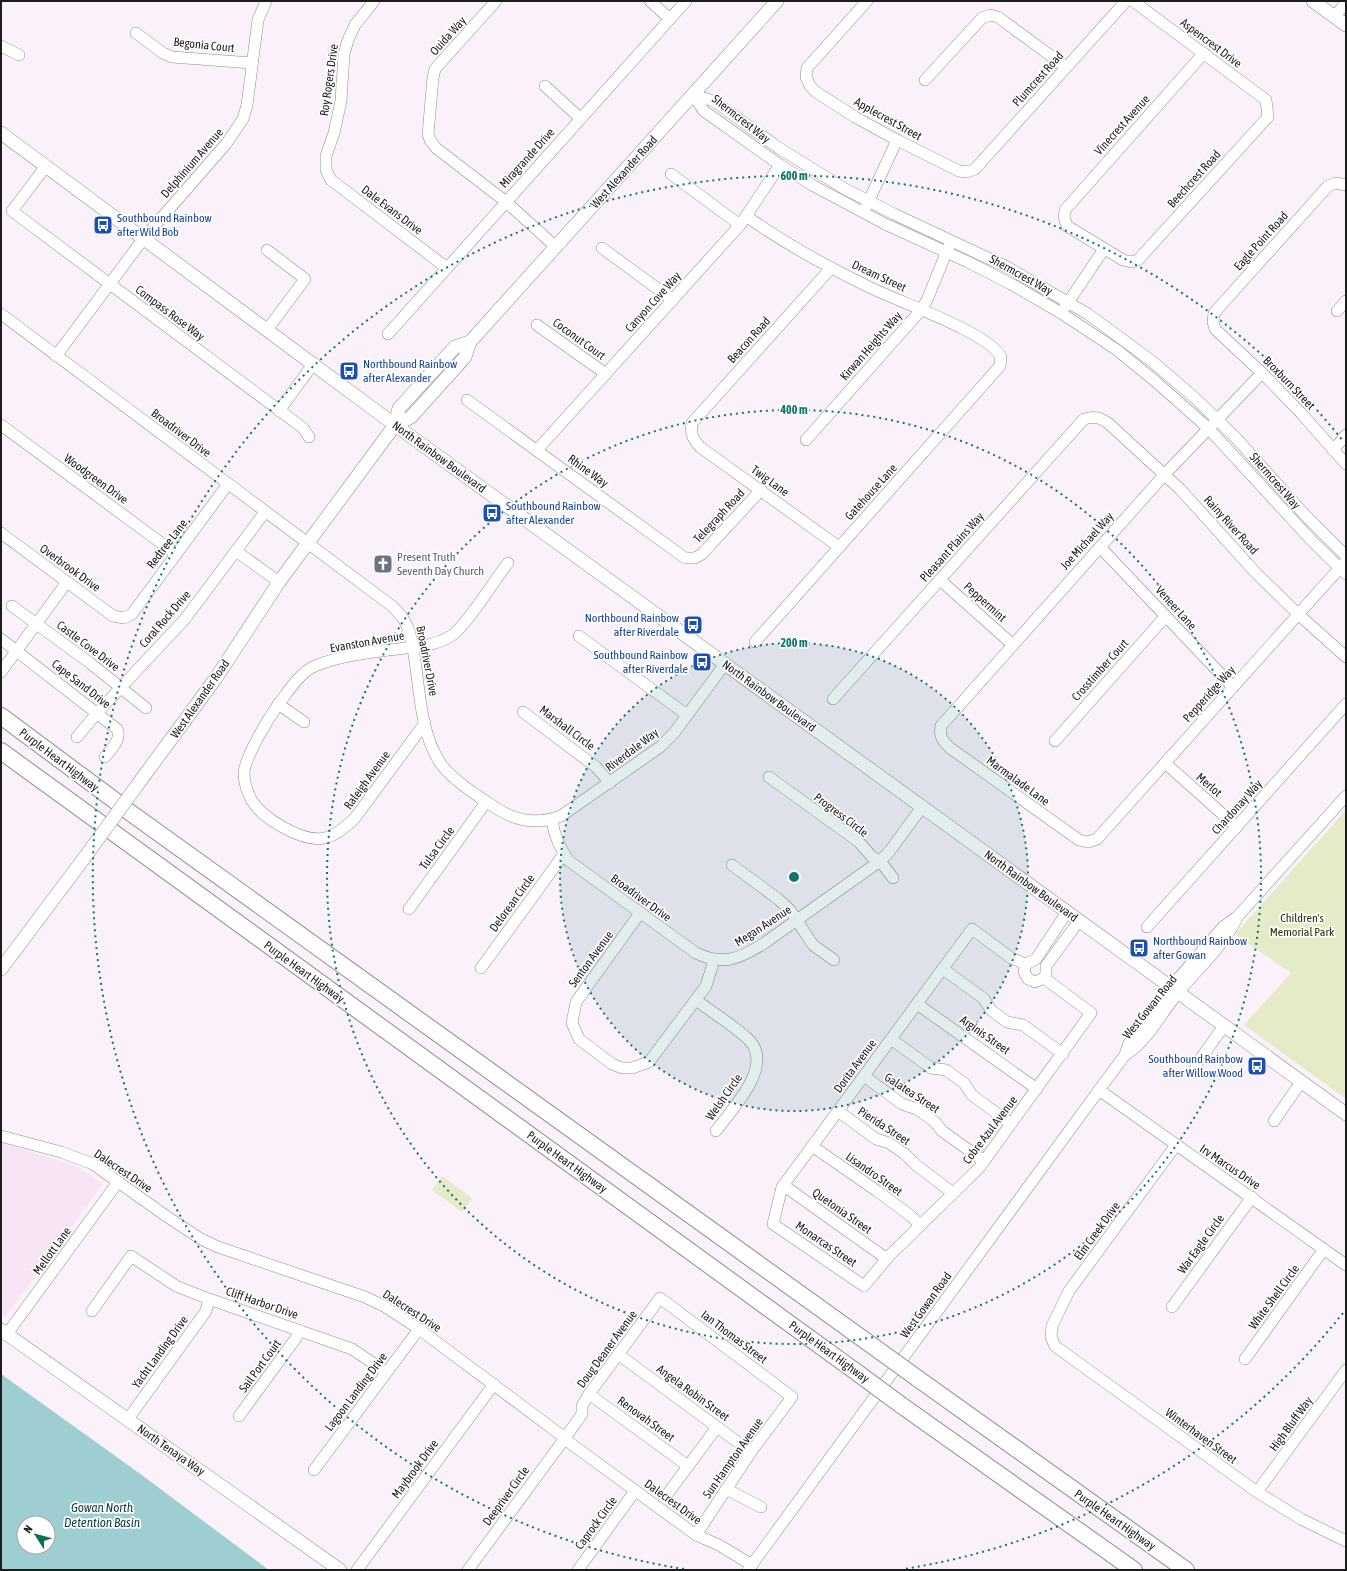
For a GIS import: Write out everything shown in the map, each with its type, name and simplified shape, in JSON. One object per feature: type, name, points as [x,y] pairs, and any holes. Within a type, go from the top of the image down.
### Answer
[{"type":"highway","name":"Purple Heart Highway","points":[[1,716],[123,807],[1186,1570]]},
{"type":"highway","name":"Purple Heart Highway","points":[[1,751],[901,1405],[1134,1570]]},
{"type":"highway","points":[[1138,1536],[1195,1570]]},
{"type":"main road","name":"West Alexander Road","points":[[1,970],[216,678],[279,582],[394,425],[399,408],[455,347],[470,342],[777,1]]},
{"type":"main road","points":[[1313,1],[1346,25]]},
{"type":"main road","name":"North Rainbow Boulevard","points":[[1,132],[394,425],[1346,1114]]},
{"type":"main road","name":"North Tenaya Way","points":[[4,1332],[340,1570]]},
{"type":"street","name":"Delphinium Avenue","points":[[56,356],[144,238],[234,133],[243,119],[247,105],[258,20],[265,1]]},
{"type":"street","name":"Roy Rogers Drive","points":[[326,170],[326,156],[334,133],[341,100],[344,54],[348,40],[355,25],[374,1]]},
{"type":"street","name":"Ouida Way","points":[[496,1],[435,69],[432,78],[428,134],[430,140],[436,148],[505,201]]},
{"type":"street","points":[[650,1],[670,19]]},
{"type":"street","name":"Miragrande Drive","points":[[388,334],[505,201],[686,1]]},
{"type":"street","name":"Applecrest Street","points":[[867,1],[807,68],[806,77],[810,86],[816,92],[855,117],[959,171],[967,172]]},
{"type":"street","name":"Plumcrest Road","points":[[967,172],[975,168],[1126,1]]},
{"type":"street","name":"Aspencrest Drive","points":[[1133,1],[1266,100],[1268,108]]},
{"type":"street","points":[[1334,17],[1346,4]]},
{"type":"street","points":[[925,80],[982,18],[990,15],[998,17],[1066,67]]},
{"type":"street","name":"Begonia Court","points":[[136,33],[163,53],[172,57],[252,63]]},
{"type":"street","points":[[1,46],[19,55]]},
{"type":"street","name":"Vinecrest Avenue","points":[[1104,249],[1067,226],[1064,216],[1065,210],[1204,53]]},
{"type":"street","points":[[545,86],[580,118]]},
{"type":"street","name":"Shermcrest Way","points":[[693,95],[704,110],[780,165],[863,213],[1011,284],[1062,313],[1136,365],[1208,428],[1302,530],[1344,568]]},
{"type":"street","name":"Shermcrest Way","points":[[693,95],[714,101],[802,164],[869,202],[952,240],[1029,278],[1069,302],[1152,362],[1217,419],[1304,514],[1346,556]]},
{"type":"street","name":"Beechcrest Road","points":[[1104,249],[1123,260],[1131,262],[1138,260],[1268,117],[1268,108]]},
{"type":"street","points":[[863,213],[897,140]]},
{"type":"street","name":"Canyon Cove Way","points":[[537,450],[743,221],[780,165]]},
{"type":"street","name":"Compass Rose Way","points":[[46,166],[12,211],[303,428],[309,437]]},
{"type":"street","name":"Dale Evans Drive","points":[[326,170],[330,180],[447,268]]},
{"type":"street","name":"Dream Street","points":[[671,174],[743,221],[786,242],[831,268],[866,286],[992,344],[998,350],[1001,357]]},
{"type":"street","name":"Eagle Point Road","points":[[1213,322],[1214,313],[1219,307],[1328,186],[1341,184]]},
{"type":"street","points":[[505,201],[556,247]]},
{"type":"street","name":"Kirwan Heights Way","points":[[806,440],[928,300],[952,240]]},
{"type":"street","points":[[602,248],[673,300]]},
{"type":"street","points":[[1062,313],[1104,249]]},
{"type":"street","points":[[267,250],[304,279],[267,330]]},
{"type":"street","name":"Beacon Road","points":[[690,432],[692,424],[831,268]]},
{"type":"street","points":[[1337,311],[1346,301]]},
{"type":"street","name":"Broadriver Drive","points":[[1,314],[392,606],[405,621],[413,647],[429,742],[440,762],[462,784],[505,815],[525,821],[552,820],[554,830],[564,854],[569,861],[696,953],[714,960]]},
{"type":"street","name":"Broxburn Street","points":[[1213,322],[1215,329],[1262,373],[1301,413],[1346,464]]},
{"type":"street","name":"Coconut Court","points":[[537,324],[606,374]]},
{"type":"street","name":"Gatehouse Lane","points":[[755,642],[1000,366],[1001,357]]},
{"type":"street","points":[[279,411],[314,364]]},
{"type":"street","name":"Joe Michael Way","points":[[940,733],[941,726],[1012,644],[1165,474],[1262,373]]},
{"type":"street","name":"Rhine Way","points":[[467,400],[685,558],[695,558]]},
{"type":"street","name":"Rainy River Road","points":[[1093,417],[1100,418],[1108,422],[1165,474],[1255,572],[1298,614],[1346,657]]},
{"type":"street","name":"Pleasant Plains Way","points":[[833,699],[1084,419],[1093,417]]},
{"type":"street","name":"Woodgreen Drive","points":[[1,425],[176,554]]},
{"type":"street","name":"Twig Lane","points":[[690,432],[700,447],[839,548]]},
{"type":"street","points":[[1333,450],[1346,435]]},
{"type":"street","name":"Redtree Lane","points":[[124,618],[132,614],[228,484]]},
{"type":"street","name":"Telegraph Road","points":[[695,558],[702,554],[760,490]]},
{"type":"street","name":"Coral Rock Drive","points":[[77,737],[97,713],[185,619],[265,512]]},
{"type":"street","name":"Overbrook Drive","points":[[1,534],[113,616],[124,618]]},
{"type":"street","name":"Veneer Lane","points":[[1100,547],[1134,581],[1165,617],[1233,687]]},
{"type":"street","points":[[236,551],[279,582]]},
{"type":"street","name":"Evanston Avenue","points":[[321,838],[299,836],[287,830],[263,812],[251,800],[246,788],[244,774],[246,764],[270,716],[278,704],[300,676],[314,666],[338,659],[439,642],[452,635],[462,625],[508,563]]},
{"type":"street","name":"Pepperidge Way","points":[[1088,842],[1097,839],[1298,614],[1344,568]]},
{"type":"street","name":"Peppermint","points":[[940,580],[1012,644]]},
{"type":"street","points":[[1,672],[38,624],[67,582]]},
{"type":"street","name":"Castle Cove Drive","points":[[12,606],[38,624],[146,708]]},
{"type":"street","name":"Crosstimber Court","points":[[1055,740],[1165,617]]},
{"type":"street","points":[[579,636],[687,715]]},
{"type":"street","name":"Cape Sand Drive","points":[[1,639],[117,729],[120,734],[118,740],[105,758]]},
{"type":"street","name":"Riverdale Way","points":[[552,820],[561,816],[610,783],[660,747],[674,732],[724,664]]},
{"type":"street","points":[[278,704],[304,722]]},
{"type":"street","name":"Chardonay Way","points":[[1147,927],[1346,704]]},
{"type":"street","name":"Marshall Circle","points":[[523,712],[596,767],[610,783]]},
{"type":"street","name":"Raleigh Avenue","points":[[321,838],[326,838],[344,829],[355,818],[425,723]]},
{"type":"street","name":"Marmalade Lane","points":[[940,733],[942,740],[950,748],[1079,840],[1088,842]]},
{"type":"street","name":"Merlot","points":[[1165,763],[1237,827]]},
{"type":"street","name":"Progress Circle","points":[[769,777],[859,842],[872,857],[880,861],[893,878]]},
{"type":"street","name":"West Gowan Road","points":[[750,1567],[1125,1055],[1129,1043],[1174,990],[1224,927],[1237,918],[1346,796]]},
{"type":"street","name":"Tulsa Circle","points":[[409,909],[486,802]]},
{"type":"street","name":"Megan Avenue","points":[[714,960],[736,958],[745,955],[880,861],[922,807]]},
{"type":"street","name":"Delorean Circle","points":[[481,968],[564,854]]},
{"type":"street","points":[[732,865],[778,899],[796,920],[813,945],[834,960]]},
{"type":"street","points":[[1067,912],[1054,929],[1054,934],[1036,959],[1026,964],[1024,972],[1028,979],[1038,982],[1044,978],[1046,974],[1046,966],[1079,921]]},
{"type":"street","name":"Senton Avenue","points":[[640,913],[576,1002],[572,1023],[579,1039],[612,1064],[622,1068],[632,1068],[649,1062],[696,1000]]},
{"type":"street","name":"Dorita Avenue","points":[[773,1224],[783,1185],[972,929],[1011,958],[1026,964]]},
{"type":"street","points":[[696,1000],[706,986],[714,960]]},
{"type":"street","points":[[943,969],[983,998],[992,1011],[997,1015],[1007,1022],[1023,1025],[1063,1054]]},
{"type":"street","name":"Cobre Azul Avenue","points":[[864,1286],[887,1259],[984,1161],[1063,1054],[1091,1013],[1044,978]]},
{"type":"street","name":"Welsh Circle","points":[[696,1000],[748,1039],[756,1054],[756,1073],[748,1087],[716,1131]]},
{"type":"street","name":"Arginis Street","points":[[917,1004],[1037,1089]]},
{"type":"street","points":[[1196,1064],[1224,1026]]},
{"type":"street","points":[[891,1039],[931,1068],[946,1070],[964,1083],[972,1095],[1011,1124]]},
{"type":"street","name":"Galatea Street","points":[[864,1076],[902,1104],[917,1109],[935,1122],[942,1130],[984,1161]]},
{"type":"street","points":[[1274,1121],[1301,1082]]},
{"type":"street","name":"Irv Marcus Drive","points":[[1099,1090],[1252,1197],[1346,1266]]},
{"type":"street","name":"Pierida Street","points":[[838,1111],[876,1139],[889,1143],[905,1154],[916,1166],[953,1193]]},
{"type":"street","name":"Dalecrest Drive","points":[[1,1136],[61,1152],[93,1164],[201,1239],[218,1247],[365,1297],[384,1306],[419,1329],[494,1384],[570,1443],[696,1535],[719,1545],[750,1567]]},
{"type":"street","name":"Elm Creek Drive","points":[[1051,1338],[1052,1326],[1069,1291],[1176,1145]]},
{"type":"street","name":"Lisandro Street","points":[[812,1146],[911,1216],[920,1226]]},
{"type":"street","name":"Mellott Lane","points":[[4,1332],[118,1182]]},
{"type":"street","name":"Quetonia Street","points":[[783,1185],[887,1259]]},
{"type":"street","name":"War Eagle Circle","points":[[1172,1307],[1252,1197]]},
{"type":"street","name":"Monarcas Street","points":[[773,1224],[864,1286]]},
{"type":"street","name":"White Shell Circle","points":[[1245,1359],[1324,1249]]},
{"type":"street","name":"Cliff Harbor Drive","points":[[92,1311],[131,1256],[176,1286],[352,1349],[386,1372]]},
{"type":"street","name":"Doug Deaner Avenue","points":[[565,1438],[582,1414],[582,1406],[589,1394],[660,1298]]},
{"type":"street","name":"Ian Thomas Street","points":[[660,1298],[792,1397]]},
{"type":"street","name":"Yacht Landing Drive","points":[[128,1419],[206,1311],[209,1299]]},
{"type":"street","name":"Lagoon Landing Drive","points":[[314,1470],[419,1329]]},
{"type":"street","name":"Sail Port Court","points":[[239,1416],[296,1338],[299,1330]]},
{"type":"street","name":"Winterhaven Street","points":[[1051,1338],[1055,1346],[1256,1492],[1302,1519],[1346,1541]]},
{"type":"street","name":"Angela Robin Street","points":[[618,1354],[751,1452]]},
{"type":"street","name":"High Bluff Way","points":[[1256,1492],[1346,1370]]},
{"type":"street","name":"Maybrook Drive","points":[[358,1570],[494,1384]]},
{"type":"street","name":"Renovah Street","points":[[589,1394],[688,1466]]},
{"type":"street","name":"Sun Hampton Avenue","points":[[696,1535],[751,1452],[792,1397]]},
{"type":"street","points":[[669,1492],[717,1427]]},
{"type":"street","name":"Deepriver Circle","points":[[468,1570],[565,1438]]},
{"type":"street","points":[[726,1489],[761,1507]]},
{"type":"street","name":"Caprock Circle","points":[[578,1570],[635,1491]]},
{"type":"shaded area","points":[[1,1142],[76,1166],[103,1184],[5,1317],[1,1314]]},
{"type":"green space","name":"Children's Memorial Park","points":[[1346,810],[1346,1099],[1244,1025],[1291,973],[1235,934]]},
{"type":"green space","points":[[442,1176],[472,1198],[462,1212],[432,1190]]},
{"type":"water","name":"Gowan North Detention Basin","points":[[1,1374],[139,1473],[269,1570],[1,1570]]},
{"type":"place","name":"Southbound Rainbow after Wild Bob","points":[[103,225]]},
{"type":"place","name":"Northbound Rainbow after Alexander","points":[[349,371]]},
{"type":"place","name":"Southbound Rainbow after Alexander","points":[[492,513]]},
{"type":"place","name":"Present Truth Seventh Day Church","points":[[383,564]]},
{"type":"place","name":"Northbound Rainbow after Riverdale","points":[[693,625]]},
{"type":"place","name":"Southbound Rainbow after Riverdale","points":[[702,662]]},
{"type":"place","name":"Northbound Rainbow after Gowan","points":[[1139,948]]},
{"type":"place","name":"Southbound Rainbow after Willow Wood","points":[[1257,1066]]}]
